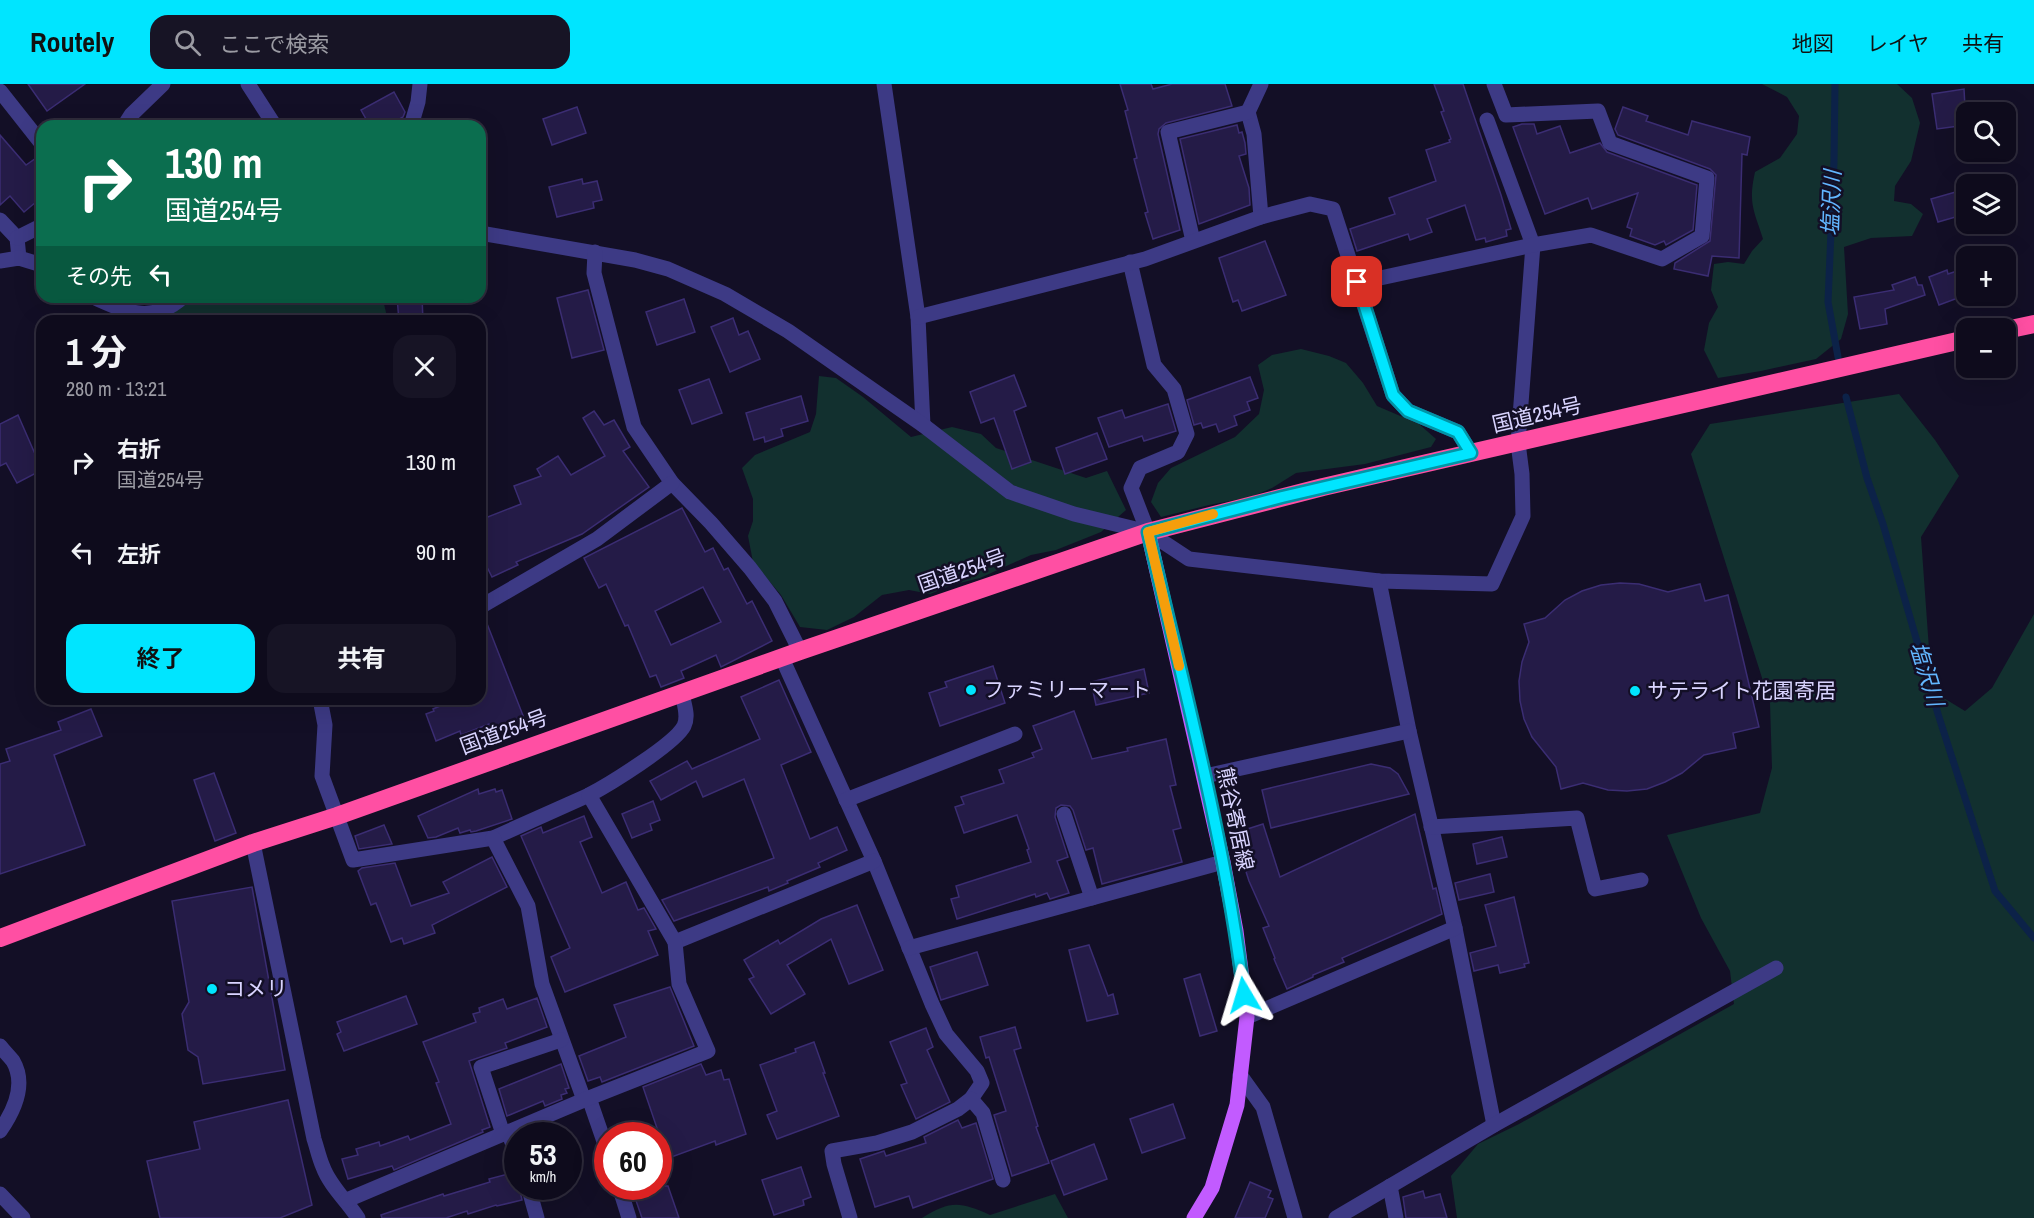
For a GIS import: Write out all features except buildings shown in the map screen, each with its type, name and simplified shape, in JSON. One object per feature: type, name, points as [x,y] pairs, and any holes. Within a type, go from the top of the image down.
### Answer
[{"type":"highway","points":[[2016,328],[2034,324]]},
{"type":"highway","name":"国道254号","points":[[0,938],[253,843],[337,816],[800,651],[1148,532],[1278,498],[1956,341]]},
{"type":"main road","name":"熊谷寄居線","points":[[1148,532],[1223,862],[1236,931],[1247,1017],[1237,1105],[1212,1188],[1194,1218]]},
{"type":"street","points":[[128,120],[163,84]]},
{"type":"street","points":[[413,120],[420,84]]},
{"type":"street","points":[[884,84],[918,317],[923,425]]},
{"type":"street","points":[[1261,84],[1248,112],[1254,134],[1261,217]]},
{"type":"street","points":[[1357,282],[1591,235],[1662,259],[1702,236],[1707,178],[1610,143],[1599,111],[1506,115],[1494,84]]},
{"type":"street","points":[[251,85],[271,120]]},
{"type":"street","points":[[0,92],[36,137]]},
{"type":"street","points":[[1193,241],[1168,132],[1248,112]]},
{"type":"street","points":[[486,234],[635,260],[668,270],[725,294],[788,331],[923,425],[1011,492],[1074,514],[1148,532],[1189,559],[1379,581],[1492,584],[1523,516],[1522,474],[1518,443],[1533,245],[1487,120]]},
{"type":"street","points":[[918,317],[1145,259],[1261,217],[1310,204],[1333,209],[1393,395],[1408,411],[1458,432],[1471,453]]},
{"type":"street","points":[[0,220],[18,238],[19,258]]},
{"type":"street","points":[[18,238],[36,229]]},
{"type":"street","points":[[595,252],[594,273],[633,427],[672,483],[750,568],[775,602],[800,651]]},
{"type":"street","points":[[0,261],[19,258],[36,263]]},
{"type":"street","points":[[1130,262],[1154,365],[1174,389],[1187,434],[1178,452],[1140,468],[1131,488],[1148,532]]},
{"type":"street","points":[[107,303],[132,314],[155,313],[177,303]]},
{"type":"street","points":[[486,604],[597,539],[672,483]]},
{"type":"street","points":[[1379,581],[1409,731],[1455,928],[1494,1125]]},
{"type":"street","points":[[782,658],[874,861],[946,1034],[977,1071],[982,1083],[971,1099],[958,1109],[912,1132],[878,1143],[832,1151],[850,1218]]},
{"type":"street","points":[[321,705],[325,725],[322,776],[352,860],[492,838],[607,786],[663,747],[684,727],[687,715],[682,694]]},
{"type":"street","points":[[1204,776],[1409,731]]},
{"type":"street","points":[[846,800],[1015,734]]},
{"type":"street","points":[[532,1122],[708,1051],[679,984],[675,942],[589,795]]},
{"type":"street","points":[[1064,814],[1092,898]]},
{"type":"street","points":[[1431,827],[1577,818],[1595,889],[1641,880]]},
{"type":"street","points":[[492,838],[528,906],[542,984],[561,1040],[596,1122]]},
{"type":"street","points":[[253,843],[314,1139],[323,1168],[358,1218]]},
{"type":"street","points":[[675,942],[874,861]]},
{"type":"street","points":[[909,948],[1223,862]]},
{"type":"street","points":[[1247,1017],[1455,928]]},
{"type":"street","points":[[1336,1218],[1494,1125],[1776,968]]},
{"type":"street","points":[[504,1128],[481,1067],[561,1040]]},
{"type":"street","points":[[0,1046],[13,1061],[20,1079],[14,1109],[0,1131]]},
{"type":"street","points":[[1240,1074],[1263,1107],[1295,1218]]},
{"type":"street","points":[[971,1099],[983,1113],[1004,1180]]},
{"type":"street","points":[[347,1200],[504,1134]]},
{"type":"street","points":[[1390,1186],[1396,1218]]},
{"type":"street","points":[[0,1194],[23,1218]]},
{"type":"street","points":[[532,1200],[537,1218]]},
{"type":"street","points":[[623,1200],[629,1218]]},
{"type":"green space","points":[[1762,84],[1897,84],[1912,98],[1920,123],[1911,161],[1895,186],[1894,201],[1911,204],[1923,214],[1912,236],[1871,238],[1844,247],[1848,314],[1841,339],[1816,359],[1718,378],[1704,350],[1709,323],[1718,307],[1711,290],[1714,264],[1728,262],[1744,264],[1763,239],[1752,200],[1755,172],[1780,158],[1797,134],[1799,116],[1787,97]]},
{"type":"green space","points":[[189,303],[382,303],[387,315],[167,315]]},
{"type":"green space","points":[[1301,349],[1346,363],[1363,383],[1377,406],[1419,424],[1436,439],[1431,447],[1365,464],[1296,473],[1272,488],[1251,497],[1161,517],[1151,502],[1158,483],[1171,468],[1235,437],[1259,414],[1264,390],[1258,365],[1272,355]]},
{"type":"green space","points":[[819,376],[836,378],[911,437],[952,427],[981,434],[996,448],[1086,478],[1107,471],[1126,510],[1101,532],[1056,550],[1031,555],[980,578],[952,585],[930,594],[909,590],[882,595],[854,617],[827,630],[800,627],[781,595],[753,562],[748,536],[753,521],[753,499],[742,468],[755,455],[810,432],[816,414]]},
{"type":"green space","points":[[1899,394],[1935,440],[1959,476],[1921,537],[1932,691],[1965,711],[1992,688],[2034,614],[2034,1218],[1457,1218],[1451,1176],[1478,1144],[1519,1124],[1734,1004],[1730,971],[1701,918],[1667,835],[1760,813],[1772,768],[1770,703],[1691,454],[1710,424]]},
{"type":"green space","points":[[1055,1194],[1068,1218],[922,1218],[941,1208],[956,1205],[971,1207],[990,1215]]},
{"type":"waterway","name":"塩沢川","points":[[1835,84],[1828,302],[1838,357]]},
{"type":"waterway","name":"塩沢川","points":[[1846,397],[1867,478],[1883,524],[1938,714],[1995,891],[2034,938]]},
{"type":"slow traffic","points":[[1179,666],[1148,532],[1213,514]]},
{"type":"place","name":"ファミリーマート","points":[[971,690]]},
{"type":"place","name":"サテライト花園寄居","points":[[1635,691]]},
{"type":"place","name":"コメリ","points":[[212,989]]},
{"type":"route","points":[[1244,995],[1236,931],[1223,862],[1148,532],[1199,517],[1471,453],[1458,432],[1408,411],[1393,395],[1357,282]]}]
